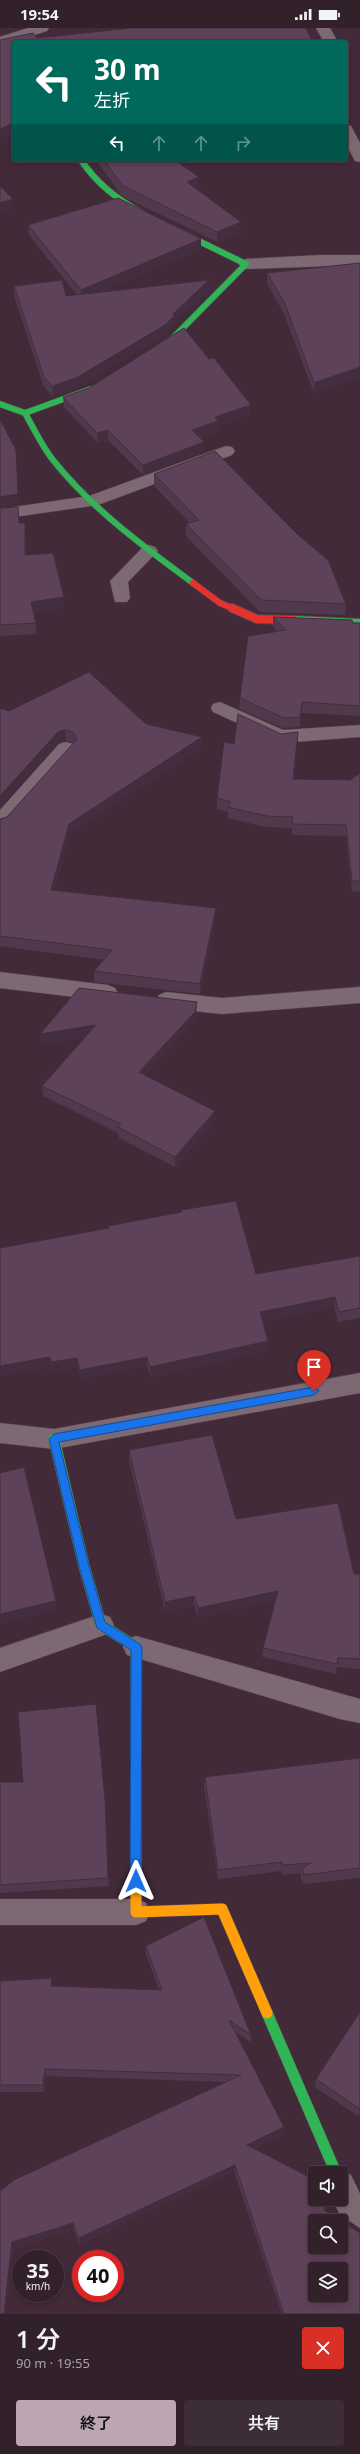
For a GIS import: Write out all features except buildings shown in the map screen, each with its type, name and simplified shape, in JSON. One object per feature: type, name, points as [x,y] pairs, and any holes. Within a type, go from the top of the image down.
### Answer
[{"type":"street","points":[[0,42],[42,28],[49,40]]},
{"type":"street","points":[[323,28],[329,40]]},
{"type":"street","points":[[348,133],[360,158]]},
{"type":"street","points":[[82,162],[86,170],[114,199],[149,216]]},
{"type":"street","points":[[162,223],[246,264],[320,260],[360,260]]},
{"type":"street","points":[[151,352],[172,339],[246,264]]},
{"type":"street","points":[[0,404],[25,413],[83,394],[97,385]]},
{"type":"street","points":[[25,413],[53,460],[92,501],[149,551],[220,603],[257,618],[360,623]]},
{"type":"street","points":[[0,514],[92,501],[226,451]]},
{"type":"street","points":[[121,598],[119,581],[149,551]]},
{"type":"street","points":[[220,708],[280,737],[360,731]]},
{"type":"street","points":[[0,822],[66,749]]},
{"type":"street","points":[[0,980],[222,1006],[360,995]]},
{"type":"street","points":[[0,1433],[54,1439],[360,1383]]},
{"type":"street","points":[[54,1439],[84,1566],[101,1625],[136,1647],[340,1707],[360,1711]]},
{"type":"street","points":[[0,1660],[101,1625]]},
{"type":"street","points":[[136,1647],[136,1912]]},
{"type":"street","points":[[0,1912],[136,1912],[222,1909],[333,2166]]},
{"type":"street","points":[[348,2201],[350,2205],[360,2213]]},
{"type":"traffic: fast","points":[[82,162],[93,177],[108,191],[124,203],[142,213]]},
{"type":"traffic: fast","points":[[158,348],[172,339],[246,264],[174,229]]},
{"type":"traffic: fast","points":[[0,404],[25,413],[91,389]]},
{"type":"traffic: fast","points":[[25,413],[49,455],[84,495],[119,526],[193,583]]},
{"type":"traffic: fast","points":[[294,620],[360,623]]},
{"type":"traffic: fast","points":[[54,1439],[84,1566],[101,1625],[136,1647],[136,1857]]},
{"type":"traffic: fast","points":[[267,2013],[333,2166]]},
{"type":"traffic: slow","points":[[136,1857],[136,1912],[222,1909],[267,2013]]},
{"type":"traffic: jam","points":[[193,583],[220,603],[257,619],[294,620]]},
{"type":"route","points":[[136,1881],[136,1647],[101,1625],[84,1566],[54,1439],[314,1391]]}]
